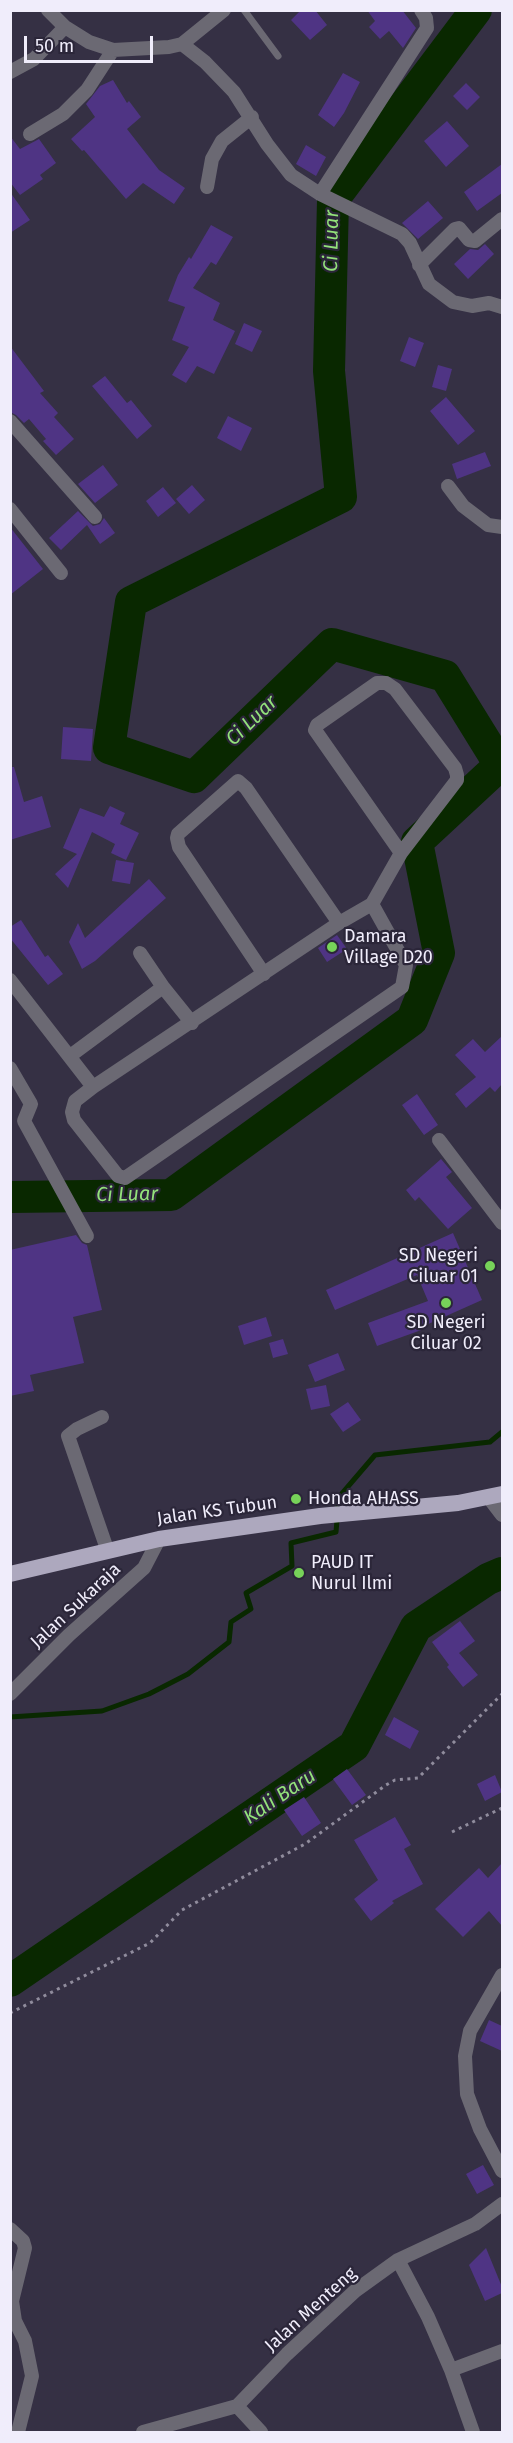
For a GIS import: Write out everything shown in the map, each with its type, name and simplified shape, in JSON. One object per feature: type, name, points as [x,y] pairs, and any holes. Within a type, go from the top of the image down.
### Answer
[{"type":"highway","name":"Jalan KS Tubun","points":[[10,1574],[107,1549],[159,1539],[320,1516],[496,1496]]},
{"type":"street","points":[[48,10],[65,27],[89,42],[113,50],[170,47],[182,44],[224,10]]},
{"type":"street","points":[[323,195],[427,28],[426,18],[421,10]]},
{"type":"street","points":[[10,72],[34,58],[65,27]]},
{"type":"street","points":[[182,44],[205,62],[234,92],[252,117],[267,144],[291,175],[343,206],[402,234],[410,243],[429,284],[453,302],[472,306],[489,303],[502,307]]},
{"type":"street","points":[[30,134],[63,114],[87,90],[113,50]]},
{"type":"street","points":[[207,187],[218,146],[252,117]]},
{"type":"street","points":[[419,265],[455,229],[459,228],[469,240],[475,241],[502,219]]},
{"type":"street","points":[[10,421],[95,517]]},
{"type":"street","points":[[447,486],[463,506],[488,525],[502,527]]},
{"type":"street","points":[[10,509],[61,573]]},
{"type":"street","points":[[372,904],[406,965],[402,987],[125,1178],[118,1176],[74,1120],[72,1112],[75,1101],[339,923],[372,904],[401,853],[457,780],[455,768],[395,689],[386,683],[377,683],[317,725],[315,730],[401,853]]},
{"type":"street","points":[[264,974],[179,847],[177,838],[178,834],[238,781],[246,788],[339,923]]},
{"type":"street","points":[[140,953],[162,987],[192,1023]]},
{"type":"street","points":[[10,980],[93,1087]]},
{"type":"street","points":[[70,1056],[162,987]]},
{"type":"street","points":[[10,1068],[31,1104],[24,1121],[87,1236]]},
{"type":"street","points":[[440,1140],[502,1223]]},
{"type":"street","points":[[102,1417],[68,1436],[107,1549]]},
{"type":"street","points":[[496,1496],[502,1515]]},
{"type":"street","name":"Jalan Sukaraja","points":[[10,1694],[69,1635],[144,1568],[159,1539]]},
{"type":"street","points":[[502,1975],[470,2031],[465,2056],[467,2094],[480,2129],[502,2171]]},
{"type":"street","name":"Jalan Menteng","points":[[237,2406],[287,2354],[355,2290],[398,2260],[476,2224],[502,2204]]},
{"type":"street","points":[[10,2229],[23,2241],[25,2248],[12,2301],[15,2320],[25,2341],[32,2376],[18,2433]]},
{"type":"street","points":[[398,2260],[428,2317],[451,2370],[473,2433]]},
{"type":"street","points":[[451,2370],[502,2351]]},
{"type":"street","points":[[146,2432],[237,2406],[261,2433]]},
{"type":"lane","points":[[244,10],[278,56]]},
{"type":"path","points":[[10,2013],[150,1943],[182,1910],[304,1844],[395,1780],[418,1778],[502,1694]]},
{"type":"path","points":[[452,1832],[502,1808]]},
{"type":"building","points":[[301,10],[315,10],[327,25],[310,40],[291,20]]},
{"type":"building","points":[[367,10],[402,10],[416,28],[403,48],[389,31],[380,39],[369,27],[375,21]]},
{"type":"building","points":[[343,73],[360,82],[334,127],[318,115]]},
{"type":"building","points":[[113,80],[127,103],[129,101],[141,117],[127,129],[159,170],[185,188],[174,204],[143,183],[126,199],[84,150],[82,151],[71,139],[95,117],[86,104],[100,86]]},
{"type":"building","points":[[466,83],[480,97],[467,110],[453,96]]},
{"type":"building","points":[[447,121],[469,146],[446,167],[424,141]]},
{"type":"building","points":[[10,136],[20,149],[39,139],[56,163],[40,175],[43,179],[20,195],[10,182]]},
{"type":"building","points":[[306,145],[326,157],[316,176],[296,164]]},
{"type":"building","points":[[502,164],[502,193],[477,211],[464,192]]},
{"type":"building","points":[[10,192],[30,220],[10,233]]},
{"type":"building","points":[[428,201],[443,218],[418,239],[402,223]]},
{"type":"building","points":[[211,225],[233,237],[216,265],[211,262],[193,288],[220,303],[213,320],[235,331],[214,374],[197,366],[186,383],[172,375],[189,347],[172,340],[185,307],[168,301],[178,275],[189,257],[191,259]]},
{"type":"building","points":[[485,244],[494,254],[468,279],[454,264],[470,249],[478,250]]},
{"type":"building","points":[[244,323],[262,331],[252,352],[235,344]]},
{"type":"building","points":[[409,337],[424,343],[415,367],[400,361]]},
{"type":"building","points":[[10,346],[44,391],[40,393],[58,413],[54,417],[74,439],[56,455],[43,441],[46,439],[29,419],[24,423],[10,412]]},
{"type":"building","points":[[438,365],[452,369],[446,391],[432,387]]},
{"type":"building","points":[[105,376],[127,403],[131,400],[152,426],[137,439],[92,386]]},
{"type":"building","points":[[446,397],[475,431],[458,445],[430,411]]},
{"type":"building","points":[[228,416],[252,428],[241,451],[217,438]]},
{"type":"building","points":[[485,452],[491,466],[457,479],[452,464]]},
{"type":"building","points":[[103,465],[118,485],[95,503],[78,484]]},
{"type":"building","points":[[192,485],[205,500],[189,514],[176,499]]},
{"type":"building","points":[[163,487],[176,503],[158,517],[146,501]]},
{"type":"building","points":[[78,511],[93,526],[100,524],[104,518],[115,533],[100,544],[87,525],[61,550],[49,538]]},
{"type":"building","points":[[10,527],[43,569],[10,595]]},
{"type":"building","points":[[63,727],[93,729],[91,761],[61,759]]},
{"type":"building","points":[[10,767],[14,767],[24,802],[42,796],[51,827],[10,840]]},
{"type":"building","points":[[110,806],[125,813],[120,824],[139,833],[126,860],[111,853],[115,844],[92,832],[68,888],[55,874],[77,854],[63,848],[80,808],[104,817]]},
{"type":"building","points":[[116,860],[134,863],[130,884],[112,881]]},
{"type":"building","points":[[149,879],[166,898],[95,961],[82,969],[69,942],[78,923],[85,938]]},
{"type":"building","points":[[21,920],[45,957],[48,955],[63,974],[48,985],[10,938],[10,927]]},
{"type":"building","name":"Damara Village D20","points":[[337,935],[347,949],[327,962],[318,948]]},
{"type":"building","points":[[502,1036],[502,1084],[495,1092],[490,1087],[466,1108],[455,1094],[476,1077],[455,1055],[473,1039],[485,1052]]},
{"type":"building","points":[[417,1094],[438,1125],[424,1135],[402,1105]]},
{"type":"building","points":[[441,1159],[452,1172],[446,1177],[472,1208],[448,1229],[419,1197],[415,1201],[406,1190]]},
{"type":"building","points":[[453,1233],[482,1300],[426,1325],[427,1328],[377,1346],[368,1323],[428,1301],[417,1275],[335,1310],[326,1290]]},
{"type":"building","points":[[76,1235],[82,1243],[87,1245],[102,1310],[73,1317],[84,1363],[30,1375],[34,1391],[10,1396],[10,1250]]},
{"type":"building","points":[[266,1317],[272,1336],[244,1345],[238,1326]]},
{"type":"building","points":[[283,1339],[288,1354],[273,1358],[269,1343]]},
{"type":"building","points":[[338,1353],[345,1370],[315,1382],[308,1365]]},
{"type":"building","points":[[326,1385],[330,1406],[311,1410],[306,1389]]},
{"type":"building","points":[[348,1402],[361,1420],[343,1432],[330,1414]]},
{"type":"building","points":[[460,1621],[475,1641],[459,1653],[478,1675],[463,1687],[447,1667],[449,1665],[432,1642]]},
{"type":"building","points":[[394,1717],[419,1731],[410,1749],[385,1735]]},
{"type":"building","points":[[347,1769],[366,1795],[352,1805],[333,1779]]},
{"type":"building","points":[[495,1775],[502,1792],[485,1801],[477,1784]]},
{"type":"building","points":[[304,1797],[321,1823],[302,1836],[284,1810]]},
{"type":"building","points":[[395,1817],[411,1845],[404,1849],[423,1884],[392,1901],[394,1903],[371,1921],[354,1899],[378,1880],[354,1840]]},
{"type":"building","points":[[502,1863],[502,1926],[489,1911],[463,1937],[435,1909],[479,1868],[488,1878]]},
{"type":"building","points":[[489,2020],[502,2026],[502,2051],[480,2041]]},
{"type":"building","points":[[483,2165],[494,2185],[477,2194],[466,2174]]},
{"type":"building","points":[[486,2248],[502,2287],[502,2293],[485,2301],[469,2265]]},
{"type":"waterway","name":"Ci Luar","points":[[10,1197],[171,1195],[412,1020],[439,953],[417,842],[500,765],[445,676],[332,644],[194,777],[109,748],[131,602],[341,497],[329,371],[333,200],[476,10]]},
{"type":"waterway","points":[[10,1717],[102,1711],[149,1694],[188,1674],[229,1642],[231,1622],[251,1609],[246,1593],[292,1566],[291,1543],[336,1532],[339,1497],[375,1455],[490,1442],[502,1432]]},
{"type":"waterway","name":"Kali Baru","points":[[10,1981],[354,1746],[416,1627],[488,1579],[502,1573]]},
{"type":"place","name":"Damara Village D20","points":[[332,947]]},
{"type":"place","name":"SD Negeri Ciluar 01","points":[[490,1266]]},
{"type":"place","name":"SD Negeri Ciluar 02","points":[[446,1303]]},
{"type":"place","name":"Honda AHASS","points":[[296,1499]]},
{"type":"place","name":"PAUD IT Nurul Ilmi","points":[[299,1573]]}]
